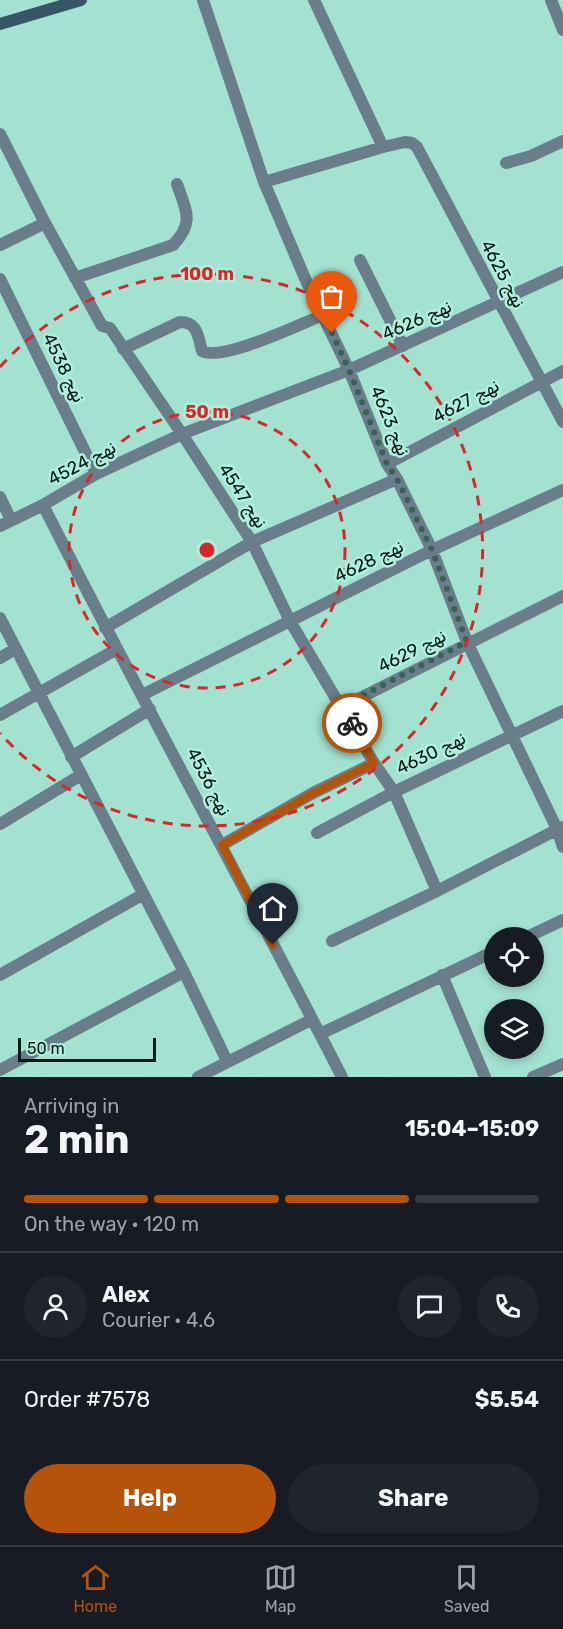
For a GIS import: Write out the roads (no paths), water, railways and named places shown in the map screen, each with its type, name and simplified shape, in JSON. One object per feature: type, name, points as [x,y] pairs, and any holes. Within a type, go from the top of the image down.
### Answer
[{"type":"main road","points":[[0,24],[81,0]]},
{"type":"street","name":"نهج 4623","points":[[203,0],[264,182],[349,370],[387,464],[397,479],[432,550],[467,642],[560,828],[563,847]]},
{"type":"street","points":[[264,182],[383,147],[314,0]]},
{"type":"street","points":[[551,0],[563,30]]},
{"type":"street","name":"نهج 4547","points":[[0,134],[45,224],[102,326],[110,328],[252,542],[290,621],[374,763],[394,792],[437,891]]},
{"type":"street","points":[[506,163],[531,156],[563,141]]},
{"type":"street","name":"نهج 4625","points":[[383,147],[405,142],[417,147],[563,422]]},
{"type":"street","points":[[75,278],[173,245],[184,233],[187,216],[177,184]]},
{"type":"street","points":[[0,245],[45,224]]},
{"type":"street","points":[[360,260],[404,346]]},
{"type":"street","name":"نهج 4626","points":[[182,434],[349,370],[563,272]]},
{"type":"street","name":"نهج 4538","points":[[0,279],[96,474]]},
{"type":"street","points":[[123,349],[180,322],[189,322],[195,327],[202,351],[214,355],[248,345],[323,315]]},
{"type":"street","name":"نهج 4627","points":[[387,464],[563,370]]},
{"type":"street","name":"نهج 4524","points":[[5,523],[43,505],[96,474],[182,434]]},
{"type":"street","points":[[105,628],[252,542],[397,479]]},
{"type":"street","name":"نهج 4628","points":[[142,695],[432,550],[563,490]]},
{"type":"street","points":[[0,497],[5,523]]},
{"type":"street","name":"نهج 4536","points":[[43,505],[105,628],[222,845],[342,1077]]},
{"type":"street","name":"نهج 4629","points":[[342,706],[563,596]]},
{"type":"street","points":[[0,620],[184,972],[227,1061]]},
{"type":"street","points":[[0,715],[117,649]]},
{"type":"street","points":[[0,658],[15,650]]},
{"type":"street","points":[[71,757],[150,709]]},
{"type":"street","name":"نهج 4630","points":[[317,833],[394,792],[563,711]]},
{"type":"street","points":[[222,845],[314,793],[374,763]]},
{"type":"street","points":[[0,824],[81,775]]},
{"type":"street","points":[[332,941],[437,891],[560,828]]},
{"type":"street","points":[[0,975],[142,895]]},
{"type":"street","points":[[544,929],[563,920]]},
{"type":"street","points":[[320,1034],[484,956]]},
{"type":"street","points":[[0,1070],[184,972]]},
{"type":"street","points":[[442,975],[484,1077]]},
{"type":"street","points":[[198,1077],[311,1020]]},
{"type":"street","points":[[533,1077],[563,1064]]}]
